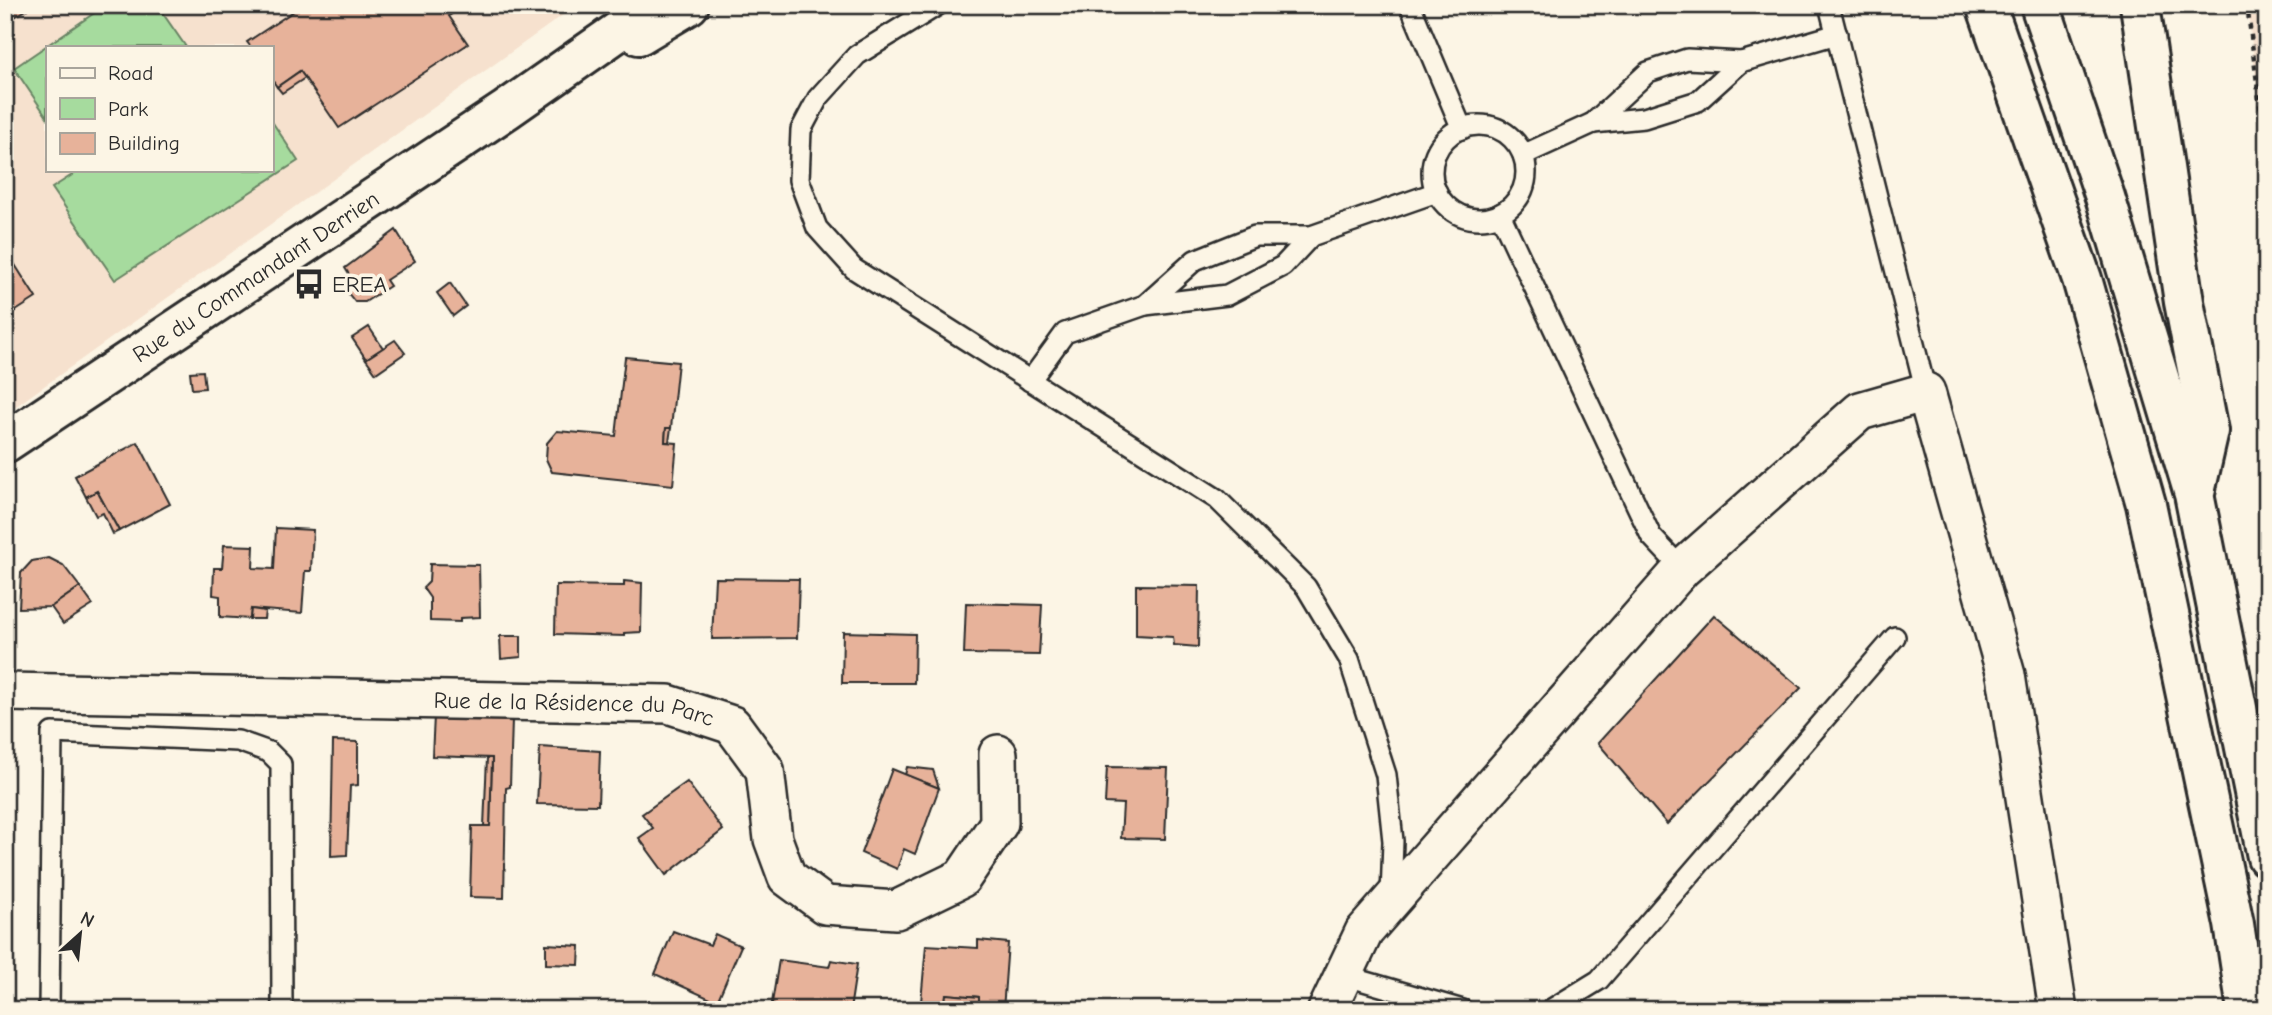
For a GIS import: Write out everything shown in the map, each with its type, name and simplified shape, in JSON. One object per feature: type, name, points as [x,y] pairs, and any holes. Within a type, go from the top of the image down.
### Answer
[{"type":"main road","name":"Rue du Commandant Derrien","points":[[5,443],[506,110],[656,5]]},
{"type":"main road","name":"Rue du Commandant Derrien","points":[[506,110],[689,5]]},
{"type":"main road","points":[[1986,5],[2082,279],[2146,504],[2234,923],[2247,1010]]},
{"type":"main road","points":[[2040,5],[2105,197],[2194,494],[2267,858]]},
{"type":"main road","points":[[2140,5],[2184,302],[2209,431],[2194,494]]},
{"type":"street","points":[[1326,1010],[1364,932],[1682,569],[1860,411],[1926,392],[2006,675],[2059,1010]]},
{"type":"street","name":"Rue de la Résidence du Parc","points":[[5,692],[668,704],[732,725],[765,770],[773,839],[787,877],[825,905],[884,909],[896,909],[962,878],[999,823],[998,754]]},
{"type":"lane","points":[[938,5],[857,55],[818,98],[801,130],[799,180],[817,228],[854,269],[1217,499],[1306,587],[1349,659],[1386,775],[1393,841],[1391,901]]},
{"type":"lane","points":[[1410,5],[1462,129]]},
{"type":"lane","points":[[1829,5],[1926,392]]},
{"type":"lane","points":[[1524,155],[1593,123],[1648,72],[1687,59],[1741,62],[1837,34]]},
{"type":"lane","points":[[1593,123],[1644,118],[1698,102],[1741,62]]},
{"type":"lane","points":[[1484,125],[1501,130],[1514,140],[1524,155],[1525,187],[1517,201],[1500,214],[1474,219],[1459,214],[1446,205],[1437,192],[1432,176],[1434,160],[1440,145],[1451,134],[1462,129],[1484,125]]},
{"type":"lane","points":[[1145,305],[1195,260],[1255,236],[1311,236],[1437,192]]},
{"type":"lane","points":[[1500,214],[1651,536],[1682,569]]},
{"type":"lane","points":[[1030,381],[1065,333],[1145,305],[1227,295],[1283,266],[1311,236]]},
{"type":"lane","points":[[1550,1010],[1599,980],[1895,637]]},
{"type":"lane","points":[[49,1010],[52,733],[238,741],[269,752],[281,764],[282,1010]]},
{"type":"lane","points":[[1343,975],[1463,1010]]},
{"type":"path","points":[[2246,5],[2267,160]]},
{"type":"shaded area","points":[[5,5],[577,5],[5,414]]},
{"type":"shaded area","points":[[2247,5],[2267,5],[2267,142],[2264,142]]},
{"type":"green space","points":[[106,5],[157,5],[185,46],[46,46]]},
{"type":"green space","points":[[46,46],[46,116],[14,68]]},
{"type":"green space","points":[[273,123],[298,161],[115,280],[52,188],[77,172],[273,172]]},
{"type":"building","points":[[5,5],[34,5],[5,23]]},
{"type":"building","points":[[303,5],[464,5],[449,16],[468,44],[339,128],[300,71],[277,87],[273,81],[273,46],[250,46],[247,42]]},
{"type":"building","points":[[300,71],[305,78],[282,93],[277,87]]},
{"type":"building","points":[[396,230],[415,261],[386,280],[390,286],[365,302],[355,302],[340,283],[350,276],[345,268]]},
{"type":"building","points":[[5,249],[36,298],[5,318]]},
{"type":"building","points":[[450,283],[466,306],[453,316],[437,293]]},
{"type":"building","points":[[369,327],[383,348],[366,359],[352,338]]},
{"type":"building","points":[[395,340],[405,353],[376,373],[366,359]]},
{"type":"building","points":[[625,357],[678,362],[671,428],[666,428],[665,442],[677,443],[673,485],[552,472],[546,459],[547,443],[557,431],[616,436]]},
{"type":"building","points":[[203,371],[205,388],[192,389],[190,372]]},
{"type":"building","points":[[666,428],[671,428],[669,442],[665,442]]},
{"type":"building","points":[[138,442],[170,504],[119,531],[97,491],[86,497],[75,476]]},
{"type":"building","points":[[97,491],[119,531],[113,534],[103,513],[96,516],[86,497]]},
{"type":"building","points":[[276,528],[313,530],[311,571],[305,571],[302,613],[251,609],[250,619],[220,617],[220,596],[213,595],[214,568],[222,568],[224,545],[254,546],[253,568],[274,569]]},
{"type":"building","points":[[49,558],[63,565],[80,587],[51,607],[19,608],[21,573],[32,561]]},
{"type":"building","points":[[430,564],[479,565],[480,617],[460,618],[460,622],[430,621],[430,598],[423,588],[429,582]]},
{"type":"building","points":[[715,578],[799,579],[797,638],[712,639]]},
{"type":"building","points":[[624,581],[642,583],[641,632],[624,633],[624,636],[555,634],[556,585],[624,586]]},
{"type":"building","points":[[1136,585],[1199,586],[1198,647],[1174,645],[1173,637],[1136,635]]},
{"type":"building","points":[[80,587],[93,605],[63,624],[51,607]]},
{"type":"building","points":[[966,603],[1042,605],[1039,655],[964,654]]},
{"type":"building","points":[[251,609],[265,611],[264,619],[250,619]]},
{"type":"building","points":[[1714,615],[1801,688],[1667,824],[1598,743]]},
{"type":"building","points":[[843,632],[915,634],[914,683],[842,683]]},
{"type":"building","points":[[500,636],[521,636],[521,657],[501,659]]},
{"type":"building","points":[[434,716],[512,719],[510,787],[506,788],[504,898],[470,897],[472,826],[490,826],[492,758],[432,756]]},
{"type":"building","points":[[333,741],[358,742],[358,785],[350,786],[347,855],[331,856]]},
{"type":"building","points":[[540,747],[600,751],[598,805],[537,804]]},
{"type":"building","points":[[487,758],[492,758],[490,826],[484,826]]},
{"type":"building","points":[[907,767],[933,770],[939,788],[905,775]]},
{"type":"building","points":[[1107,767],[1168,768],[1165,839],[1121,838],[1123,804],[1105,803]]},
{"type":"building","points":[[892,769],[939,788],[915,854],[904,849],[897,869],[861,853]]},
{"type":"building","points":[[687,782],[723,830],[666,875],[639,838],[653,828],[642,814]]},
{"type":"building","points":[[673,931],[710,945],[715,934],[741,946],[717,1002],[655,974]]},
{"type":"building","points":[[978,940],[1008,943],[1003,1010],[979,1010],[979,997],[946,994],[945,1004],[921,1002],[926,945],[978,948]]},
{"type":"building","points":[[546,944],[580,946],[579,965],[546,964]]},
{"type":"building","points":[[779,960],[829,967],[831,960],[857,964],[850,1010],[771,1009]]},
{"type":"building","points":[[946,994],[979,997],[979,1006],[945,1004]]},
{"type":"place","name":"EREA","points":[[309,284]]}]
